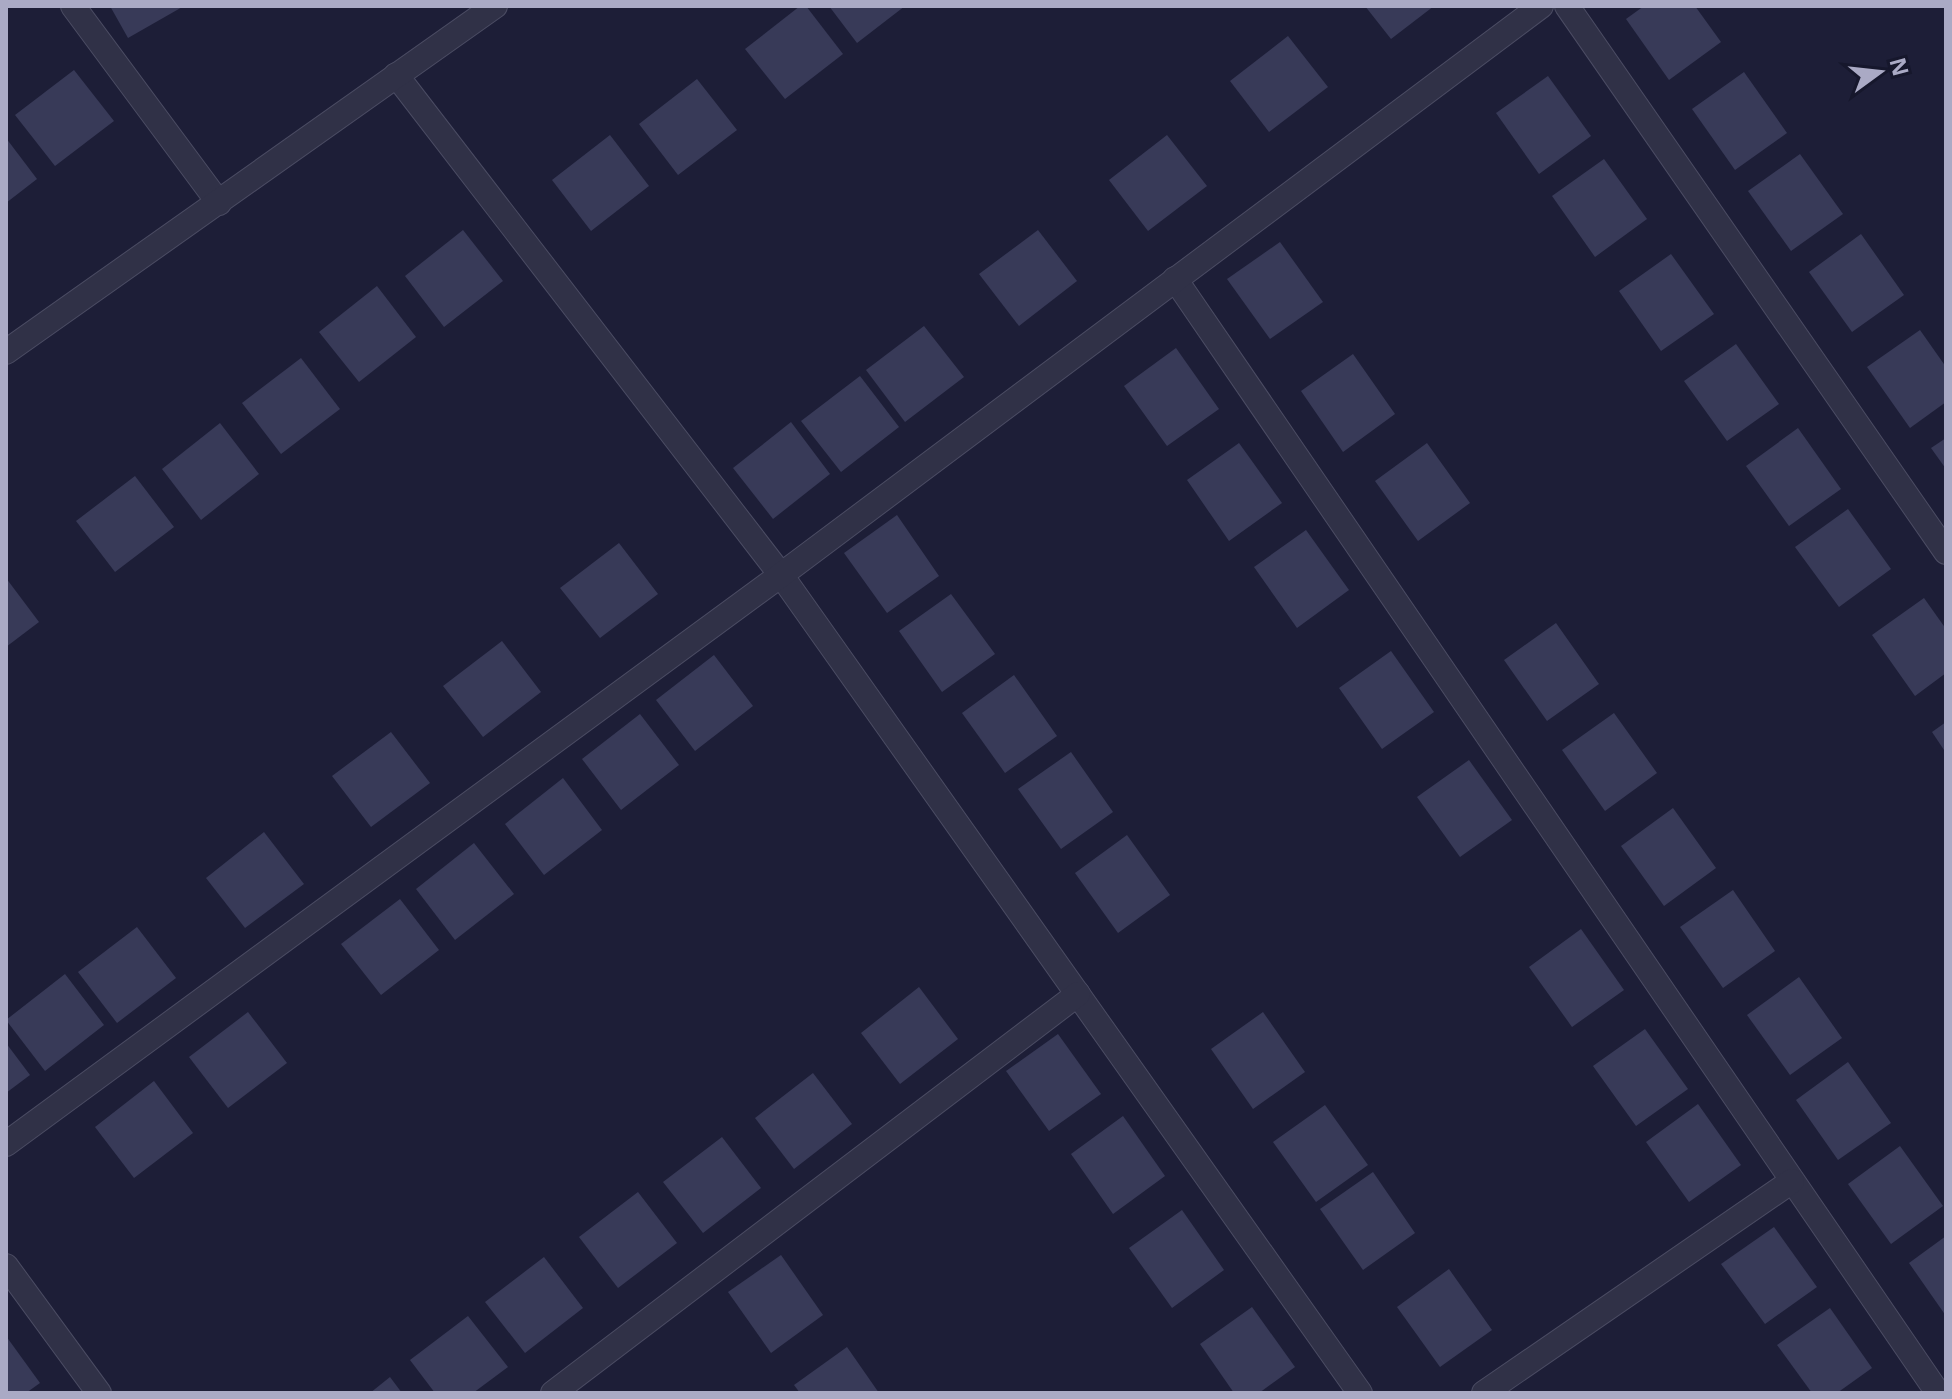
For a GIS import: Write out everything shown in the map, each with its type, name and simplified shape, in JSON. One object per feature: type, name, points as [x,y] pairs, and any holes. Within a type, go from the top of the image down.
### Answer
[{"type":"street","points":[[73,6],[219,203]]},
{"type":"street","points":[[6,352],[495,6]]},
{"type":"street","points":[[6,1144],[781,575],[1541,6]]},
{"type":"street","points":[[1567,6],[1946,552]]},
{"type":"street","points":[[396,75],[781,575],[1360,1393]]},
{"type":"street","points":[[1175,279],[1938,1393]]},
{"type":"street","points":[[553,1393],[1078,994]]},
{"type":"street","points":[[1484,1393],[1792,1181]]},
{"type":"street","points":[[6,1266],[99,1393]]},
{"type":"building","points":[[110,6],[184,6],[128,38]]},
{"type":"building","points":[[800,6],[806,6],[843,54],[785,99],[745,49]]},
{"type":"building","points":[[829,6],[905,6],[857,43]]},
{"type":"building","points":[[1365,6],[1434,6],[1391,39]]},
{"type":"building","points":[[1644,6],[1695,6],[1721,42],[1669,80],[1626,19]]},
{"type":"building","points":[[1288,36],[1328,87],[1269,132],[1230,81]]},
{"type":"building","points":[[74,70],[114,121],[55,166],[15,115]]},
{"type":"building","points":[[1744,72],[1787,133],[1735,170],[1692,109]]},
{"type":"building","points":[[1548,76],[1591,136],[1539,174],[1496,113]]},
{"type":"building","points":[[697,79],[737,130],[678,175],[639,124]]},
{"type":"building","points":[[610,135],[649,186],[591,231],[552,180]]},
{"type":"building","points":[[1167,135],[1207,186],[1148,231],[1109,180]]},
{"type":"building","points":[[6,138],[37,179],[6,203]]},
{"type":"building","points":[[1800,154],[1843,214],[1791,251],[1748,191]]},
{"type":"building","points":[[1604,159],[1647,219],[1595,257],[1552,196]]},
{"type":"building","points":[[463,230],[503,281],[444,327],[405,276]]},
{"type":"building","points":[[1038,230],[1077,281],[1019,326],[979,274]]},
{"type":"building","points":[[1861,234],[1904,295],[1852,332],[1809,272]]},
{"type":"building","points":[[1280,242],[1323,302],[1270,339],[1227,279]]},
{"type":"building","points":[[1671,254],[1714,314],[1661,351],[1619,291]]},
{"type":"building","points":[[377,286],[416,337],[359,382],[319,332]]},
{"type":"building","points":[[924,326],[964,377],[905,422],[866,370]]},
{"type":"building","points":[[1920,330],[1946,367],[1946,402],[1910,428],[1867,367]]},
{"type":"building","points":[[1736,344],[1779,404],[1727,441],[1684,381]]},
{"type":"building","points":[[1176,348],[1219,409],[1167,446],[1124,386]]},
{"type":"building","points":[[1353,354],[1395,414],[1343,452],[1301,391]]},
{"type":"building","points":[[301,358],[340,409],[281,454],[242,403]]},
{"type":"building","points":[[860,376],[899,427],[841,472],[801,421]]},
{"type":"building","points":[[791,422],[830,474],[773,519],[733,468]]},
{"type":"building","points":[[220,423],[259,474],[201,520],[162,469]]},
{"type":"building","points":[[1798,428],[1841,489],[1789,526],[1746,466]]},
{"type":"building","points":[[1946,438],[1946,469],[1931,448]]},
{"type":"building","points":[[1239,443],[1282,503],[1229,541],[1187,480]]},
{"type":"building","points":[[1427,443],[1470,503],[1418,541],[1375,481]]},
{"type":"building","points":[[135,476],[174,527],[115,572],[76,521]]},
{"type":"building","points":[[1848,509],[1891,569],[1839,607],[1795,547]]},
{"type":"building","points":[[897,515],[939,576],[887,613],[844,553]]},
{"type":"building","points":[[1306,530],[1349,590],[1297,628],[1254,567]]},
{"type":"building","points":[[619,543],[658,594],[600,638],[560,588]]},
{"type":"building","points":[[6,578],[39,622],[6,647]]},
{"type":"building","points":[[951,594],[995,654],[942,692],[899,631]]},
{"type":"building","points":[[1924,598],[1946,629],[1946,673],[1915,696],[1872,635]]},
{"type":"building","points":[[1556,623],[1599,684],[1547,721],[1504,660]]},
{"type":"building","points":[[502,641],[541,692],[483,737],[443,686]]},
{"type":"building","points":[[1391,651],[1434,712],[1382,749],[1339,688]]},
{"type":"building","points":[[714,655],[753,706],[695,751],[656,700]]},
{"type":"building","points":[[1014,675],[1057,736],[1005,773],[962,713]]},
{"type":"building","points":[[1614,713],[1657,773],[1605,811],[1562,750]]},
{"type":"building","points":[[640,714],[679,765],[621,810],[582,759]]},
{"type":"building","points":[[1946,722],[1946,753],[1932,732]]},
{"type":"building","points":[[391,732],[430,783],[371,827],[332,776]]},
{"type":"building","points":[[1071,752],[1113,812],[1061,849],[1018,789]]},
{"type":"building","points":[[1469,760],[1512,820],[1460,857],[1417,797]]},
{"type":"building","points":[[563,778],[602,830],[544,875],[505,824]]},
{"type":"building","points":[[1673,808],[1716,868],[1664,906],[1621,846]]},
{"type":"building","points":[[264,832],[304,884],[245,928],[206,878]]},
{"type":"building","points":[[1127,835],[1170,895],[1118,933],[1075,873]]},
{"type":"building","points":[[474,843],[514,894],[455,940],[416,889]]},
{"type":"building","points":[[1733,890],[1775,951],[1723,988],[1680,927]]},
{"type":"building","points":[[400,899],[439,950],[381,995],[341,944]]},
{"type":"building","points":[[137,927],[176,978],[117,1023],[78,972]]},
{"type":"building","points":[[1581,929],[1624,990],[1572,1027],[1529,967]]},
{"type":"building","points":[[65,974],[104,1025],[45,1071],[6,1020]]},
{"type":"building","points":[[1799,977],[1842,1038],[1790,1075],[1747,1015]]},
{"type":"building","points":[[919,987],[958,1039],[900,1084],[861,1033]]},
{"type":"building","points":[[248,1012],[287,1063],[228,1108],[189,1057]]},
{"type":"building","points":[[1263,1012],[1305,1072],[1253,1109],[1211,1049]]},
{"type":"building","points":[[1645,1029],[1688,1089],[1636,1126],[1593,1066]]},
{"type":"building","points":[[1058,1034],[1101,1094],[1049,1131],[1006,1071]]},
{"type":"building","points":[[6,1043],[30,1075],[6,1093]]},
{"type":"building","points":[[1848,1062],[1891,1123],[1838,1160],[1796,1100]]},
{"type":"building","points":[[813,1073],[852,1124],[794,1169],[755,1118]]},
{"type":"building","points":[[154,1081],[193,1133],[134,1178],[95,1127]]},
{"type":"building","points":[[1698,1104],[1741,1165],[1689,1202],[1646,1142]]},
{"type":"building","points":[[1325,1105],[1368,1165],[1316,1202],[1273,1142]]},
{"type":"building","points":[[1123,1116],[1165,1176],[1113,1214],[1071,1154]]},
{"type":"building","points":[[722,1137],[761,1188],[703,1233],[663,1182]]},
{"type":"building","points":[[1900,1146],[1943,1206],[1891,1244],[1848,1184]]},
{"type":"building","points":[[1373,1172],[1415,1233],[1363,1270],[1320,1209]]},
{"type":"building","points":[[638,1192],[677,1243],[618,1288],[579,1237]]},
{"type":"building","points":[[1182,1210],[1224,1270],[1172,1308],[1129,1248]]},
{"type":"building","points":[[1774,1227],[1817,1287],[1765,1324],[1721,1264]]},
{"type":"building","points":[[1946,1236],[1946,1316],[1909,1263]]},
{"type":"building","points":[[781,1255],[823,1315],[771,1353],[728,1292]]},
{"type":"building","points":[[544,1257],[583,1308],[525,1353],[485,1302]]},
{"type":"building","points":[[1449,1269],[1492,1330],[1440,1367],[1397,1307]]},
{"type":"building","points":[[1252,1307],[1295,1367],[1259,1393],[1234,1393],[1200,1344]]},
{"type":"building","points":[[1830,1308],[1872,1368],[1837,1393],[1812,1393],[1777,1345]]},
{"type":"building","points":[[468,1316],[508,1367],[473,1393],[435,1393],[410,1360]]},
{"type":"building","points":[[6,1336],[40,1383],[26,1393],[6,1393]]},
{"type":"building","points":[[847,1347],[879,1393],[800,1393],[794,1385]]},
{"type":"building","points":[[390,1377],[402,1393],[370,1393]]}]
